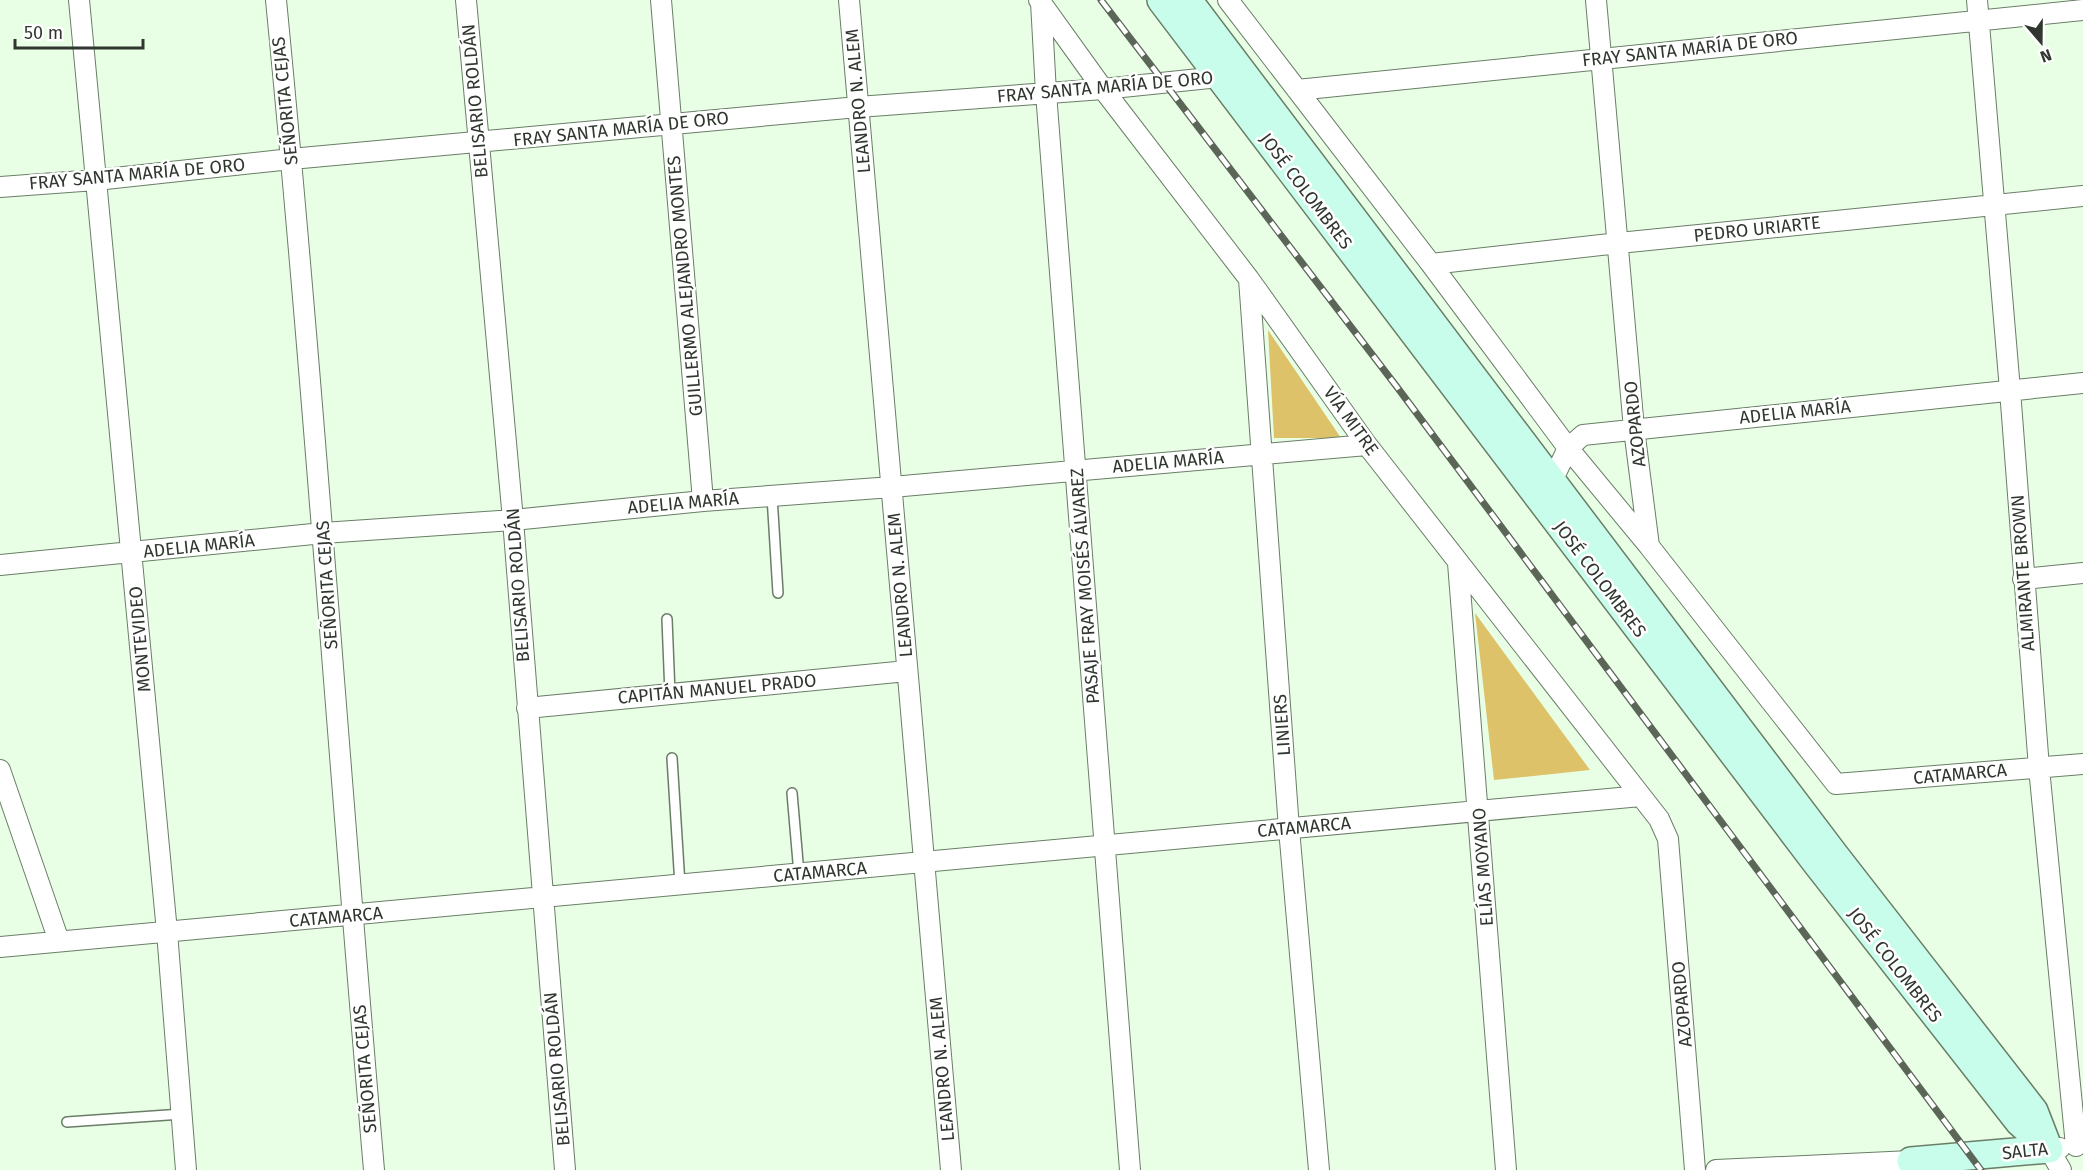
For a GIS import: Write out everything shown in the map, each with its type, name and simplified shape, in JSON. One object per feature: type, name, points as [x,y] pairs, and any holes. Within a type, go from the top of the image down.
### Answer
[{"type":"main road","name":"JOSÉ COLOMBRES","points":[[1161,0],[1230,73],[1544,486],[2034,1111],[2055,1160]]},
{"type":"main road","name":"JOSÉ COLOMBRES","points":[[1188,0],[1230,73]]},
{"type":"main road","name":"SALTA","points":[[1915,1165],[2055,1160]]},
{"type":"street","name":"MONTEVIDEO","points":[[79,0],[167,932],[186,1170]]},
{"type":"street","name":"SEÑORITA CEJAS","points":[[276,0],[323,533],[374,1170]]},
{"type":"street","name":"BELISARIO ROLDÁN","points":[[466,0],[513,520],[565,1170]]},
{"type":"street","name":"GUILLERMO ALEJANDRO MONTES","points":[[661,0],[703,501]]},
{"type":"street","name":"LEANDRO N. ALEM","points":[[849,0],[951,1170]]},
{"type":"street","points":[[1228,0],[1431,264],[1568,448],[1649,546]]},
{"type":"street","name":"AZOPARDO","points":[[1596,0],[1634,429],[1649,546]]},
{"type":"street","name":"ALMIRANTE BROWN","points":[[1977,0],[2039,768],[2079,1145]]},
{"type":"street","name":"VÍA MITRE","points":[[1040,1],[1103,89],[1249,279],[1367,445],[1659,819],[1668,839]]},
{"type":"street","name":"PASAJE FRAY MOISÉS ÁLVAREZ","points":[[1040,1],[1130,1170]]},
{"type":"street","name":"FRAY SANTA MARÍA DE ORO","points":[[1297,90],[1600,57],[2083,10]]},
{"type":"street","name":"FRAY SANTA MARÍA DE ORO","points":[[0,187],[96,180],[291,159],[858,107],[1103,89],[1230,73]]},
{"type":"street","name":"PEDRO URIARTE","points":[[1431,264],[2083,196]]},
{"type":"street","name":"LINIERS","points":[[1249,279],[1289,829],[1319,1170]]},
{"type":"street","name":"ADELIA MARÍA","points":[[1568,448],[1582,435],[2083,383]]},
{"type":"street","name":"ADELIA MARÍA","points":[[0,565],[323,533],[513,520],[703,501],[1367,445]]},
{"type":"street","points":[[1544,486],[1568,448]]},
{"type":"street","name":"CATAMARCA","points":[[1649,546],[1836,784],[2083,764]]},
{"type":"street","name":"ELÍAS MOYANO","points":[[1458,564],[1506,1170]]},
{"type":"street","points":[[2023,579],[2083,573]]},
{"type":"street","name":"CAPITÁN MANUEL PRADO","points":[[527,708],[907,671]]},
{"type":"street","points":[[0,770],[59,941]]},
{"type":"street","name":"CATAMARCA","points":[[0,947],[1641,796]]},
{"type":"street","name":"AZOPARDO","points":[[1668,839],[1695,1170]]},
{"type":"street","name":"SALTA","points":[[2055,1160],[2079,1145]]},
{"type":"street","name":"SALTA","points":[[1716,1170],[1915,1165]]},
{"type":"lane","points":[[772,496],[778,592]]},
{"type":"lane","points":[[667,619],[670,694]]},
{"type":"lane","points":[[672,758],[680,885]]},
{"type":"lane","points":[[792,793],[799,874]]},
{"type":"lane","points":[[67,1122],[182,1114]]},
{"type":"shaded area","points":[[1268,330],[1341,438],[1274,438]]},
{"type":"shaded area","points":[[1475,613],[1590,770],[1494,780]]},
{"type":"railway","points":[[1101,0],[1397,387],[1981,1170]]}]
